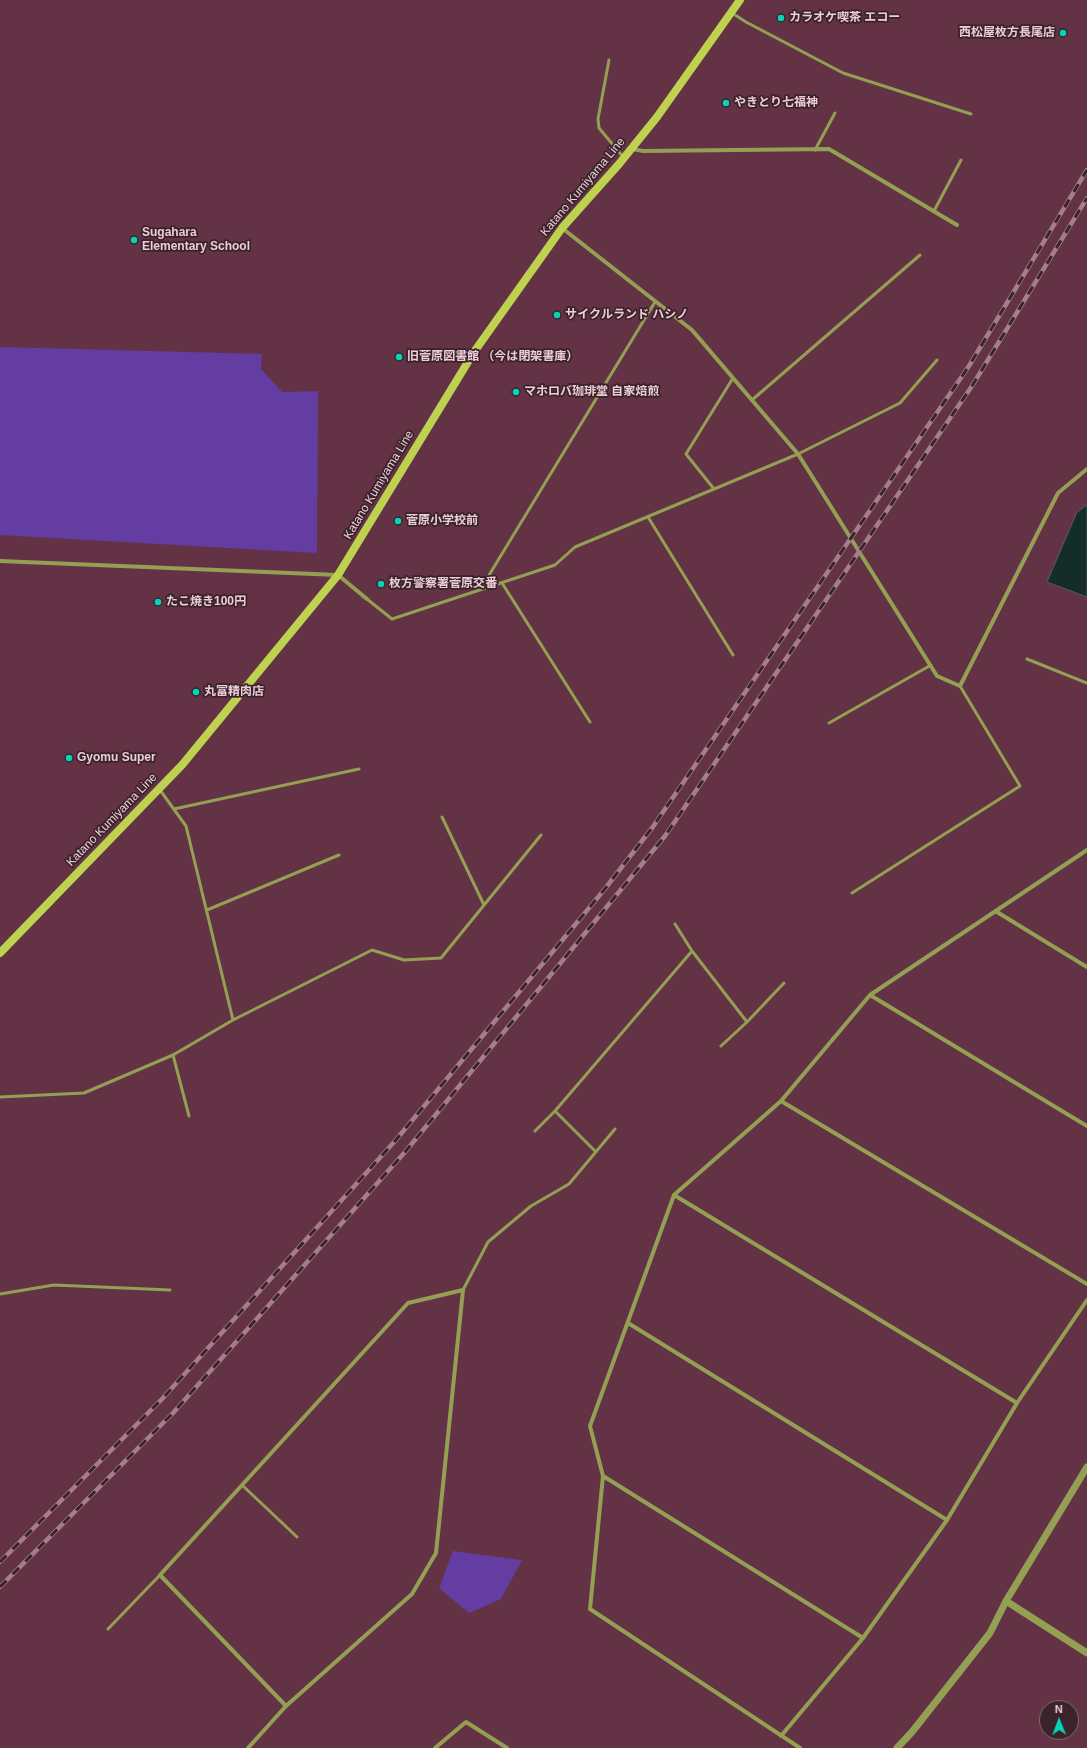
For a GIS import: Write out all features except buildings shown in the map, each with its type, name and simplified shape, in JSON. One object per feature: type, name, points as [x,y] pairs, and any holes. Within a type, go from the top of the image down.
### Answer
[{"type":"main road","name":"Katano Kumiyama Line","points":[[0,953],[182,765],[338,575],[474,352],[562,228],[632,149],[657,117],[740,0]]},
{"type":"street","points":[[632,149],[643,151],[829,149],[957,225]]},
{"type":"street","points":[[562,228],[692,330],[798,454],[938,676],[960,686],[1058,493],[1087,469]]},
{"type":"street","points":[[0,561],[338,575],[367,598]]},
{"type":"street","points":[[800,1748],[590,1609],[603,1476],[590,1426],[674,1195],[781,1101],[870,995],[997,912],[1087,850]]},
{"type":"street","points":[[997,912],[1087,967]]},
{"type":"street","points":[[870,995],[1087,1126]]},
{"type":"street","points":[[781,1101],[1087,1284]]},
{"type":"street","points":[[674,1195],[1018,1403]]},
{"type":"street","points":[[248,1748],[286,1706],[412,1594],[436,1553],[463,1290],[408,1303],[160,1575],[286,1706]]},
{"type":"street","points":[[781,1736],[863,1638],[947,1520],[1018,1403],[1087,1300]]},
{"type":"street","points":[[628,1323],[947,1520]]},
{"type":"street","points":[[897,1748],[912,1732],[990,1633],[1006,1600],[1087,1467]]},
{"type":"street","points":[[603,1476],[863,1638]]},
{"type":"street","points":[[1006,1600],[1087,1653]]},
{"type":"street","points":[[435,1748],[466,1722],[507,1748]]},
{"type":"lane","points":[[732,13],[746,22],[843,73],[971,114]]},
{"type":"lane","points":[[609,60],[598,119],[599,128],[624,158]]},
{"type":"lane","points":[[815,150],[835,113]]},
{"type":"lane","points":[[934,211],[961,160]]},
{"type":"lane","points":[[752,400],[920,255]]},
{"type":"lane","points":[[480,590],[655,302]]},
{"type":"lane","points":[[367,598],[392,619],[555,565],[575,547],[798,454],[900,403],[937,360]]},
{"type":"lane","points":[[714,488],[686,454],[733,378]]},
{"type":"lane","points":[[648,517],[733,655]]},
{"type":"lane","points":[[502,583],[590,722]]},
{"type":"lane","points":[[1027,659],[1087,683]]},
{"type":"lane","points":[[829,723],[931,665]]},
{"type":"lane","points":[[852,893],[1020,786],[960,686]]},
{"type":"lane","points":[[174,809],[359,769]]},
{"type":"lane","points":[[159,789],[186,826],[233,1020]]},
{"type":"lane","points":[[442,817],[484,905]]},
{"type":"lane","points":[[0,1097],[84,1093],[173,1055],[233,1020],[372,950],[404,960],[441,958],[541,835]]},
{"type":"lane","points":[[207,910],[338,855]]},
{"type":"lane","points":[[675,924],[692,951],[747,1022]]},
{"type":"lane","points":[[535,1131],[555,1111],[692,951]]},
{"type":"lane","points":[[721,1046],[747,1022],[784,983]]},
{"type":"lane","points":[[173,1055],[189,1116]]},
{"type":"lane","points":[[555,1111],[596,1152]]},
{"type":"lane","points":[[463,1290],[488,1242],[531,1206],[569,1184],[615,1129]]},
{"type":"lane","points":[[0,1294],[54,1285],[170,1290]]},
{"type":"lane","points":[[242,1485],[297,1537]]},
{"type":"lane","points":[[108,1629],[160,1575]]},
{"type":"shaded area","points":[[0,347],[262,354],[261,369],[282,392],[318,391],[317,553],[0,535]]},
{"type":"shaded area","points":[[1087,505],[1087,597],[1047,582],[1077,512]]},
{"type":"shaded area","points":[[453,1551],[522,1560],[501,1599],[469,1613],[439,1588]]},
{"type":"railway","points":[[0,1562],[162,1399],[395,1141],[604,890],[652,828],[969,366],[1087,170]]},
{"type":"railway","points":[[0,1587],[173,1413],[405,1152],[665,836],[972,386],[1087,198]]},
{"type":"place","name":"カラオケ喫茶 エコー","points":[[781,18]]},
{"type":"place","name":"西松屋枚方長尾店","points":[[1063,33]]},
{"type":"place","name":"やきとり七福神","points":[[726,103]]},
{"type":"place","name":"Sugahara Elementary School","points":[[134,240]]},
{"type":"place","name":"サイクルランド ハシノ","points":[[557,315]]},
{"type":"place","name":"旧菅原図書館 （今は閉架書庫）","points":[[399,357]]},
{"type":"place","name":"マホロバ珈琲堂 自家焙煎","points":[[516,392]]},
{"type":"place","name":"菅原小学校前","points":[[398,521]]},
{"type":"place","name":"枚方警察署菅原交番","points":[[381,584]]},
{"type":"place","name":"たこ焼き100円","points":[[158,602]]},
{"type":"place","name":"丸富精肉店","points":[[196,692]]},
{"type":"place","name":"Gyomu Super","points":[[69,758]]}]
